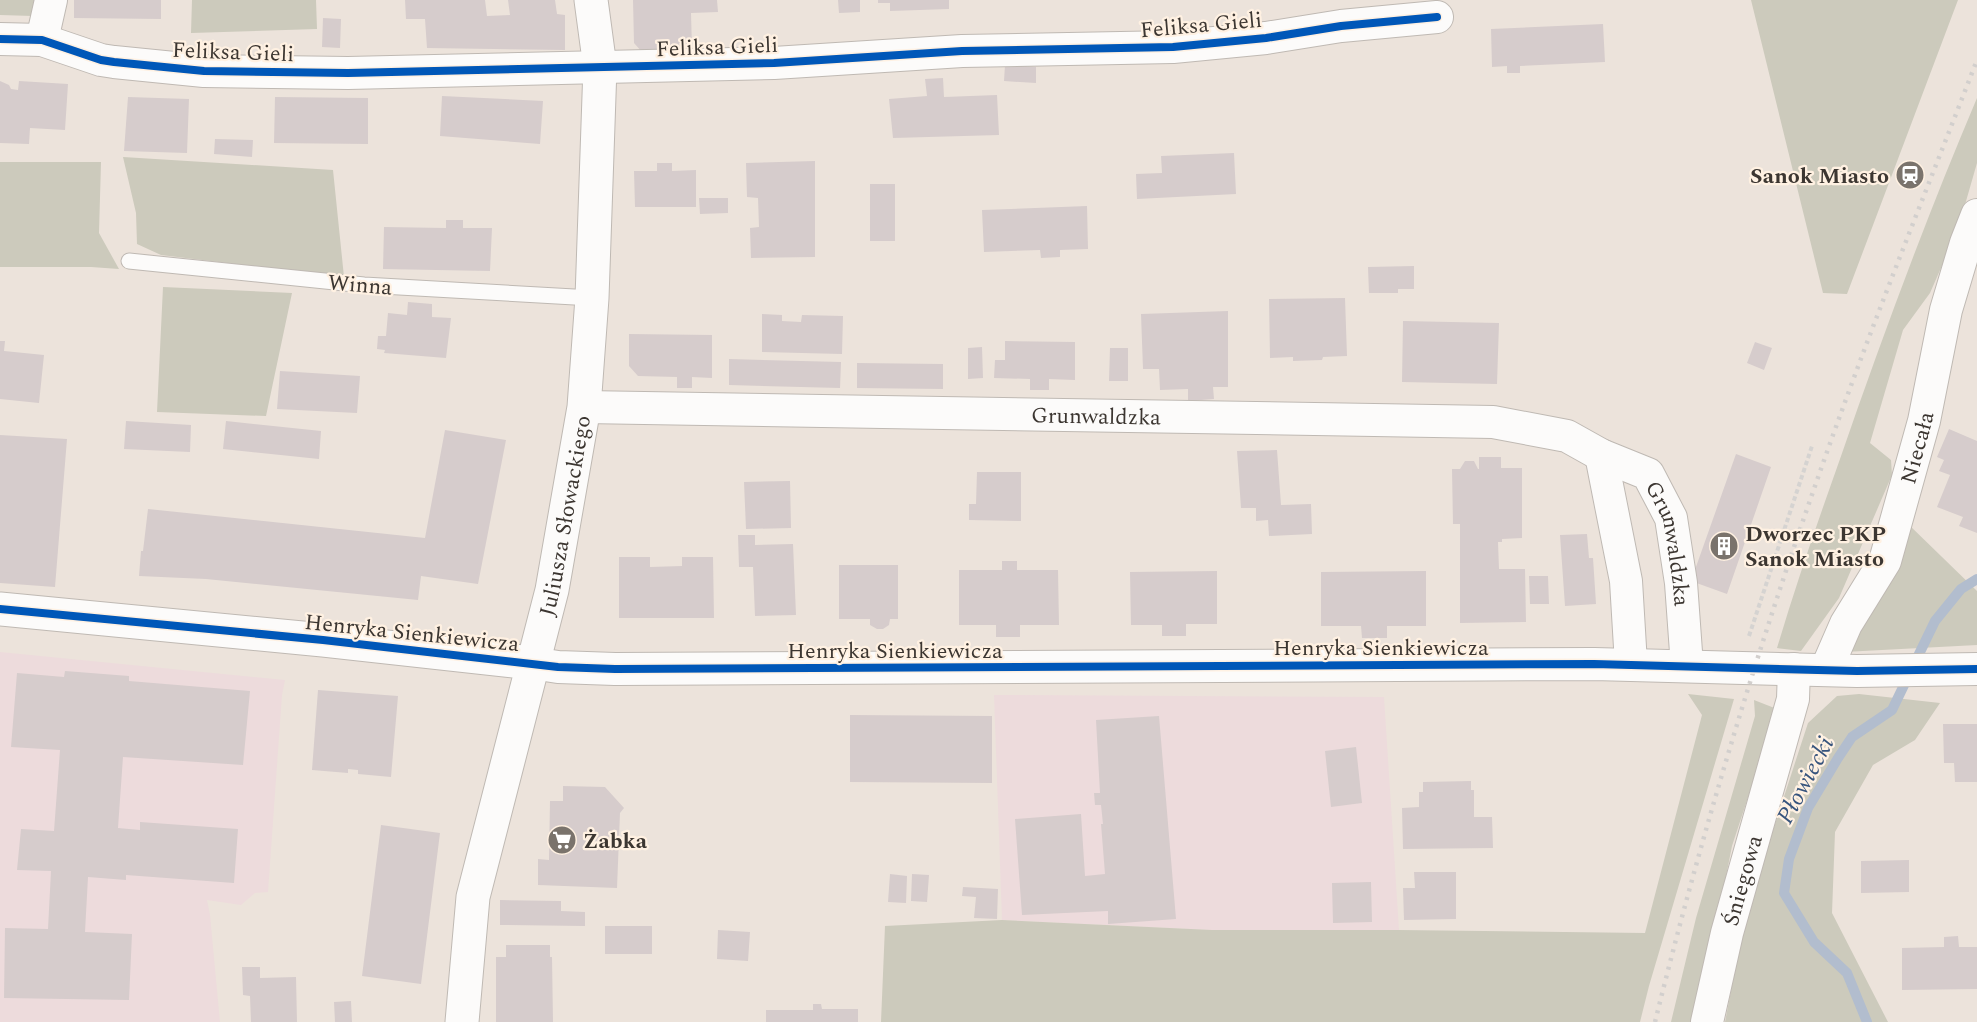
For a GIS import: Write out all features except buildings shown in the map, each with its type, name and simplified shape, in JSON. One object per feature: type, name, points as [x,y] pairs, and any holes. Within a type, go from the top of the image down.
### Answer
[{"type":"street","points":[[42,40],[51,0]]},
{"type":"street","name":"Juliusza Słowackiego","points":[[462,1022],[473,897],[552,590],[584,407],[592,298],[600,68],[591,0]]},
{"type":"street","name":"Feliksa Gieli","points":[[0,39],[42,40],[101,60],[204,71],[348,73],[774,63],[962,51],[1173,47],[1266,38],[1341,26],[1437,17]]},
{"type":"street","name":"Niecała","points":[[1826,670],[1846,624],[1885,561],[1924,421],[1946,310],[1977,215]]},
{"type":"street","name":"Grunwaldzka","points":[[584,407],[1493,422],[1567,436],[1601,455],[1648,474],[1671,518],[1681,583],[1687,666]]},
{"type":"street","name":"Grunwaldzka","points":[[1601,455],[1626,581],[1631,664]]},
{"type":"street","name":"Henryka Sienkiewicza","points":[[0,609],[323,640],[532,663],[558,668],[1631,664],[1857,671],[1976,669]]},
{"type":"street","name":"Śniegowa","points":[[1707,1022],[1727,933],[1793,699],[1794,669]]},
{"type":"lane","name":"Winna","points":[[129,261],[364,285],[592,298]]},
{"type":"path","points":[[1740,667],[1812,446]]},
{"type":"shaded area","points":[[0,0],[41,0],[33,16],[0,15]]},
{"type":"shaded area","points":[[192,0],[316,0],[317,29],[191,33]]},
{"type":"shaded area","points":[[1751,0],[1958,0],[1847,294],[1823,293]]},
{"type":"shaded area","points":[[1977,98],[1977,163],[1958,229],[1930,293],[1903,330],[1870,443],[1891,460],[1892,475],[1839,598],[1801,651],[1777,648],[1807,553],[1872,368]]},
{"type":"shaded area","points":[[123,157],[333,170],[344,277],[161,255],[137,244],[136,213]]},
{"type":"shaded area","points":[[0,162],[101,162],[99,233],[119,269],[0,267]]},
{"type":"shaded area","points":[[163,287],[292,293],[266,416],[157,412]]},
{"type":"shaded area","points":[[1906,522],[1977,591],[1977,645],[1844,652]]},
{"type":"shaded area","points":[[0,652],[285,680],[268,892],[255,893],[241,905],[207,900],[220,1022],[0,1022]]},
{"type":"shaded area","points":[[1688,694],[1734,699],[1640,1022],[881,1022],[885,926],[1002,920],[1212,930],[1645,933],[1702,715]]},
{"type":"shaded area","points":[[1859,694],[1940,703],[1915,740],[1873,765],[1835,832],[1832,913],[1888,1022],[1725,1022],[1746,913],[1808,723],[1837,696]]},
{"type":"shaded area","points":[[994,695],[1384,697],[1399,930],[1212,930],[1002,920]]},
{"type":"shaded area","points":[[1754,700],[1777,709],[1732,846],[1715,932],[1692,1022],[1671,1022],[1696,918],[1755,716]]},
{"type":"waterway","name":"Płowiecki","points":[[1867,1022],[1847,973],[1814,942],[1784,893],[1789,859],[1808,808],[1852,737],[1892,710],[1935,621],[1961,589],[1977,579]]},
{"type":"railway","points":[[1655,1022],[1723,772],[1801,526],[1873,326],[1977,60]]},
{"type":"cycle path","points":[[0,39],[42,40],[101,60],[204,71],[348,73],[774,63],[962,51],[1173,47],[1266,38],[1341,26],[1437,17]]},
{"type":"cycle path","points":[[0,609],[323,640],[558,667],[615,669],[1594,664],[1857,671],[1977,669]]},
{"type":"place","name":"Sanok Miasto","points":[[1910,175]]},
{"type":"place","name":"Dworzec PKP Sanok Miasto","points":[[1724,546]]},
{"type":"place","name":"Żabka","points":[[562,840]]}]
